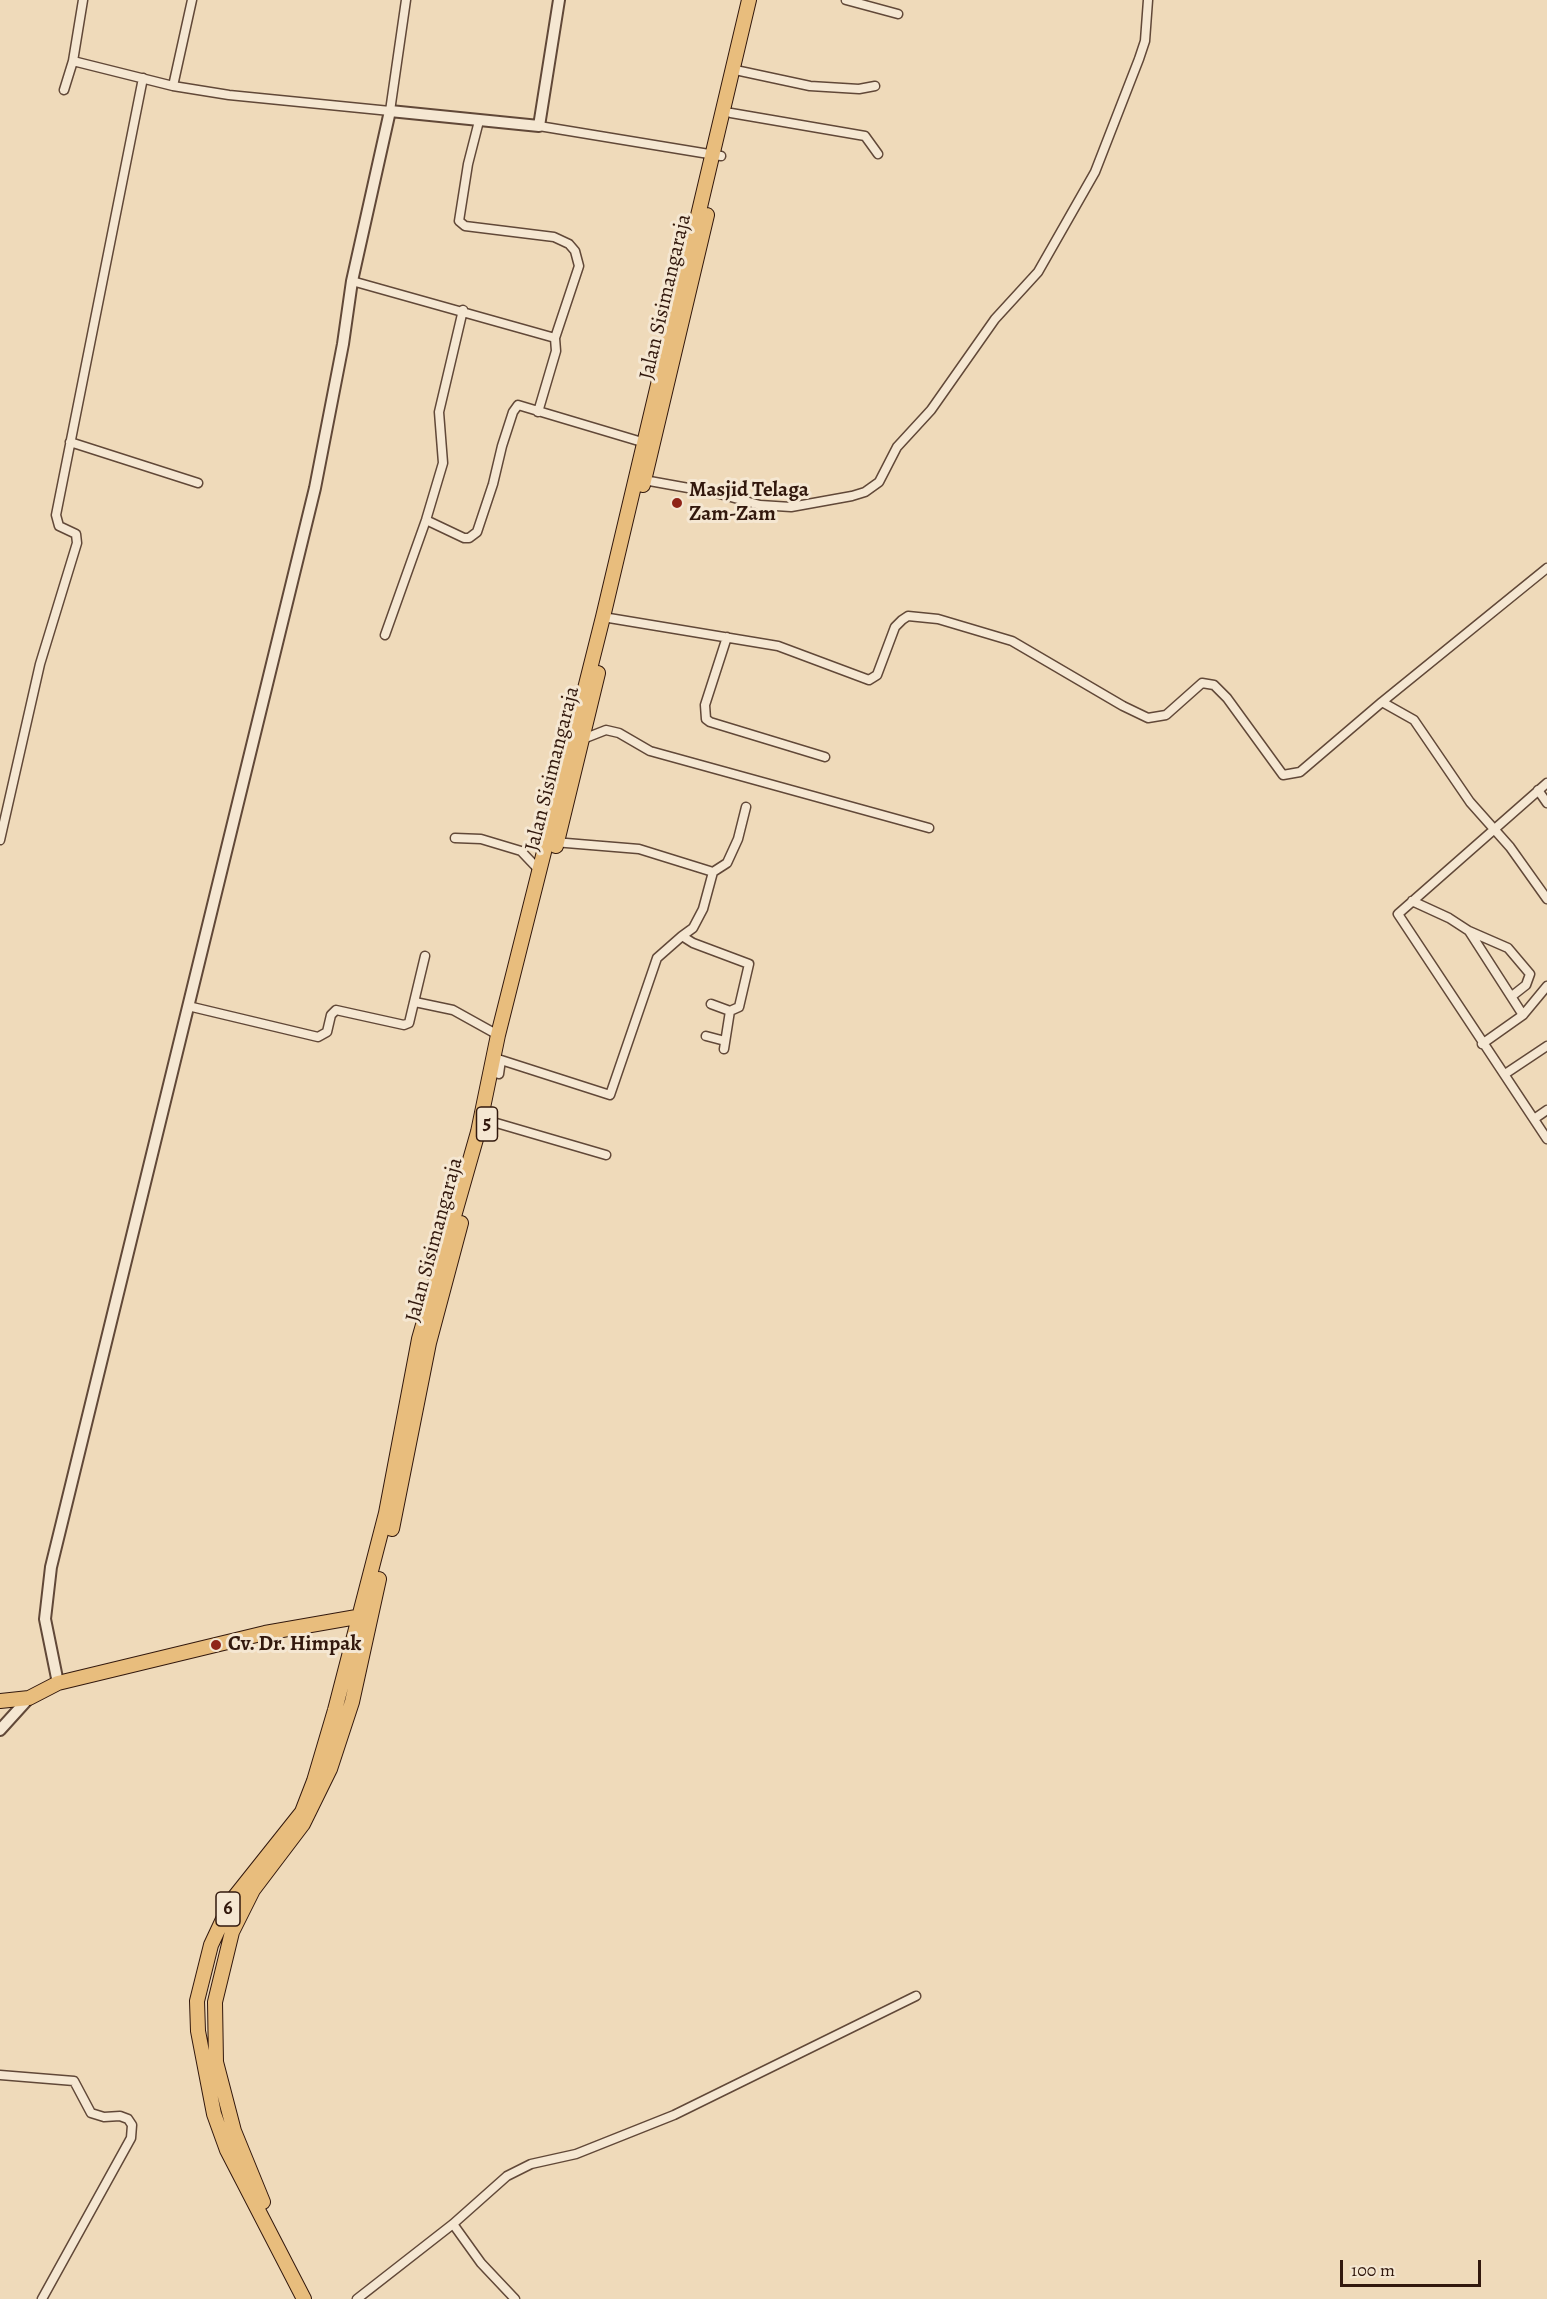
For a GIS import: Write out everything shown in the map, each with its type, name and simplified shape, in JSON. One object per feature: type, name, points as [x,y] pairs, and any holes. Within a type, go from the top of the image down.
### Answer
[{"type":"highway","name":"Jalan Sisimangaraja","points":[[637,494],[644,480],[717,155],[749,0]]},
{"type":"highway","name":"Jalan Sisimangaraja","points":[[304,2299],[264,2222],[264,2206],[234,2131],[216,2062],[215,2002],[231,1932],[253,1890],[272,1869],[303,1824],[330,1768],[352,1702],[364,1612],[397,1484],[424,1341],[482,1133],[494,1073],[637,494],[642,442],[717,155],[731,113],[757,0]]},
{"type":"highway","name":"Jalan Sisimangaraja","points":[[494,1073],[498,1035],[540,871],[552,842]]},
{"type":"highway","points":[[0,1701],[29,1698],[58,1683],[264,1633],[364,1612]]},
{"type":"street","points":[[64,90],[73,61],[83,0]]},
{"type":"street","points":[[173,86],[192,0]]},
{"type":"street","points":[[58,1683],[45,1619],[51,1567],[315,488],[343,344],[352,281],[390,111],[406,0]]},
{"type":"street","points":[[539,126],[559,0]]},
{"type":"street","points":[[846,0],[898,14]]},
{"type":"street","points":[[644,480],[716,493],[760,505],[791,507],[852,496],[865,492],[879,482],[897,447],[931,410],[994,319],[1038,272],[1095,172],[1145,41],[1148,0]]},
{"type":"street","points":[[73,61],[173,86],[229,95],[539,126],[717,155]]},
{"type":"street","points":[[740,71],[810,86],[859,89],[875,86]]},
{"type":"street","points":[[0,840],[40,664],[76,543],[76,534],[59,526],[56,520],[143,78]]},
{"type":"street","points":[[731,113],[865,136],[878,154]]},
{"type":"street","points":[[479,121],[468,164],[459,221],[465,226],[554,237],[569,244],[575,251],[579,266],[555,338],[556,351],[538,412]]},
{"type":"street","points":[[352,281],[463,310],[555,338]]},
{"type":"street","points":[[385,635],[426,520],[443,463],[440,412],[463,310]]},
{"type":"street","points":[[426,520],[464,538],[473,536],[493,484],[515,407],[521,405],[642,442]]},
{"type":"street","points":[[70,442],[198,483]]},
{"type":"street","points":[[606,617],[778,646],[869,680],[877,675],[895,627],[908,615],[918,615],[1012,641],[1123,706],[1148,718],[1166,715],[1202,683],[1214,685],[1227,698],[1283,776],[1300,772],[1547,568]]},
{"type":"street","points":[[727,637],[705,705],[706,719],[825,757]]},
{"type":"street","points":[[1382,702],[1414,720],[1447,770],[1547,899]]},
{"type":"street","points":[[578,737],[606,730],[619,733],[650,751],[929,828]]},
{"type":"street","points":[[1547,783],[1398,914],[1547,1139]]},
{"type":"street","points":[[1538,790],[1547,803]]},
{"type":"street","points":[[494,1073],[501,1060],[610,1095],[657,958],[693,928],[703,909],[713,872],[727,863],[738,839],[746,807]]},
{"type":"street","points":[[455,838],[481,839],[520,851],[540,871]]},
{"type":"street","points":[[552,842],[639,849],[713,872]]},
{"type":"street","points":[[1412,901],[1449,918],[1469,931],[1508,948],[1530,974],[1526,986],[1512,996]]},
{"type":"street","points":[[1469,931],[1523,1015]]},
{"type":"street","points":[[682,936],[693,943],[748,962],[739,1007],[730,1011],[711,1004]]},
{"type":"street","points":[[188,1006],[318,1037],[327,1032],[331,1015],[336,1010],[404,1025],[409,1023],[425,956]]},
{"type":"street","points":[[1482,1044],[1523,1015],[1547,986]]},
{"type":"street","points":[[415,1002],[453,1010],[498,1035]]},
{"type":"street","points":[[706,1036],[725,1045],[730,1011]]},
{"type":"street","points":[[1505,1074],[1547,1046]]},
{"type":"street","points":[[1533,1119],[1547,1110]]},
{"type":"street","points":[[482,1133],[493,1122],[606,1155]]},
{"type":"street","points":[[0,1730],[29,1698]]},
{"type":"street","points":[[357,2299],[453,2224],[507,2176],[531,2164],[576,2154],[674,2115],[916,1996]]},
{"type":"street","points":[[0,2075],[75,2081],[91,2113],[104,2117],[120,2116],[128,2119],[132,2125],[131,2138],[42,2299]]},
{"type":"street","points":[[453,2224],[481,2263],[515,2299]]},
{"type":"place","name":"Masjid Telaga Zam-Zam","points":[[677,503]]},
{"type":"place","name":"Cv. Dr. Himpak","points":[[216,1645]]}]
